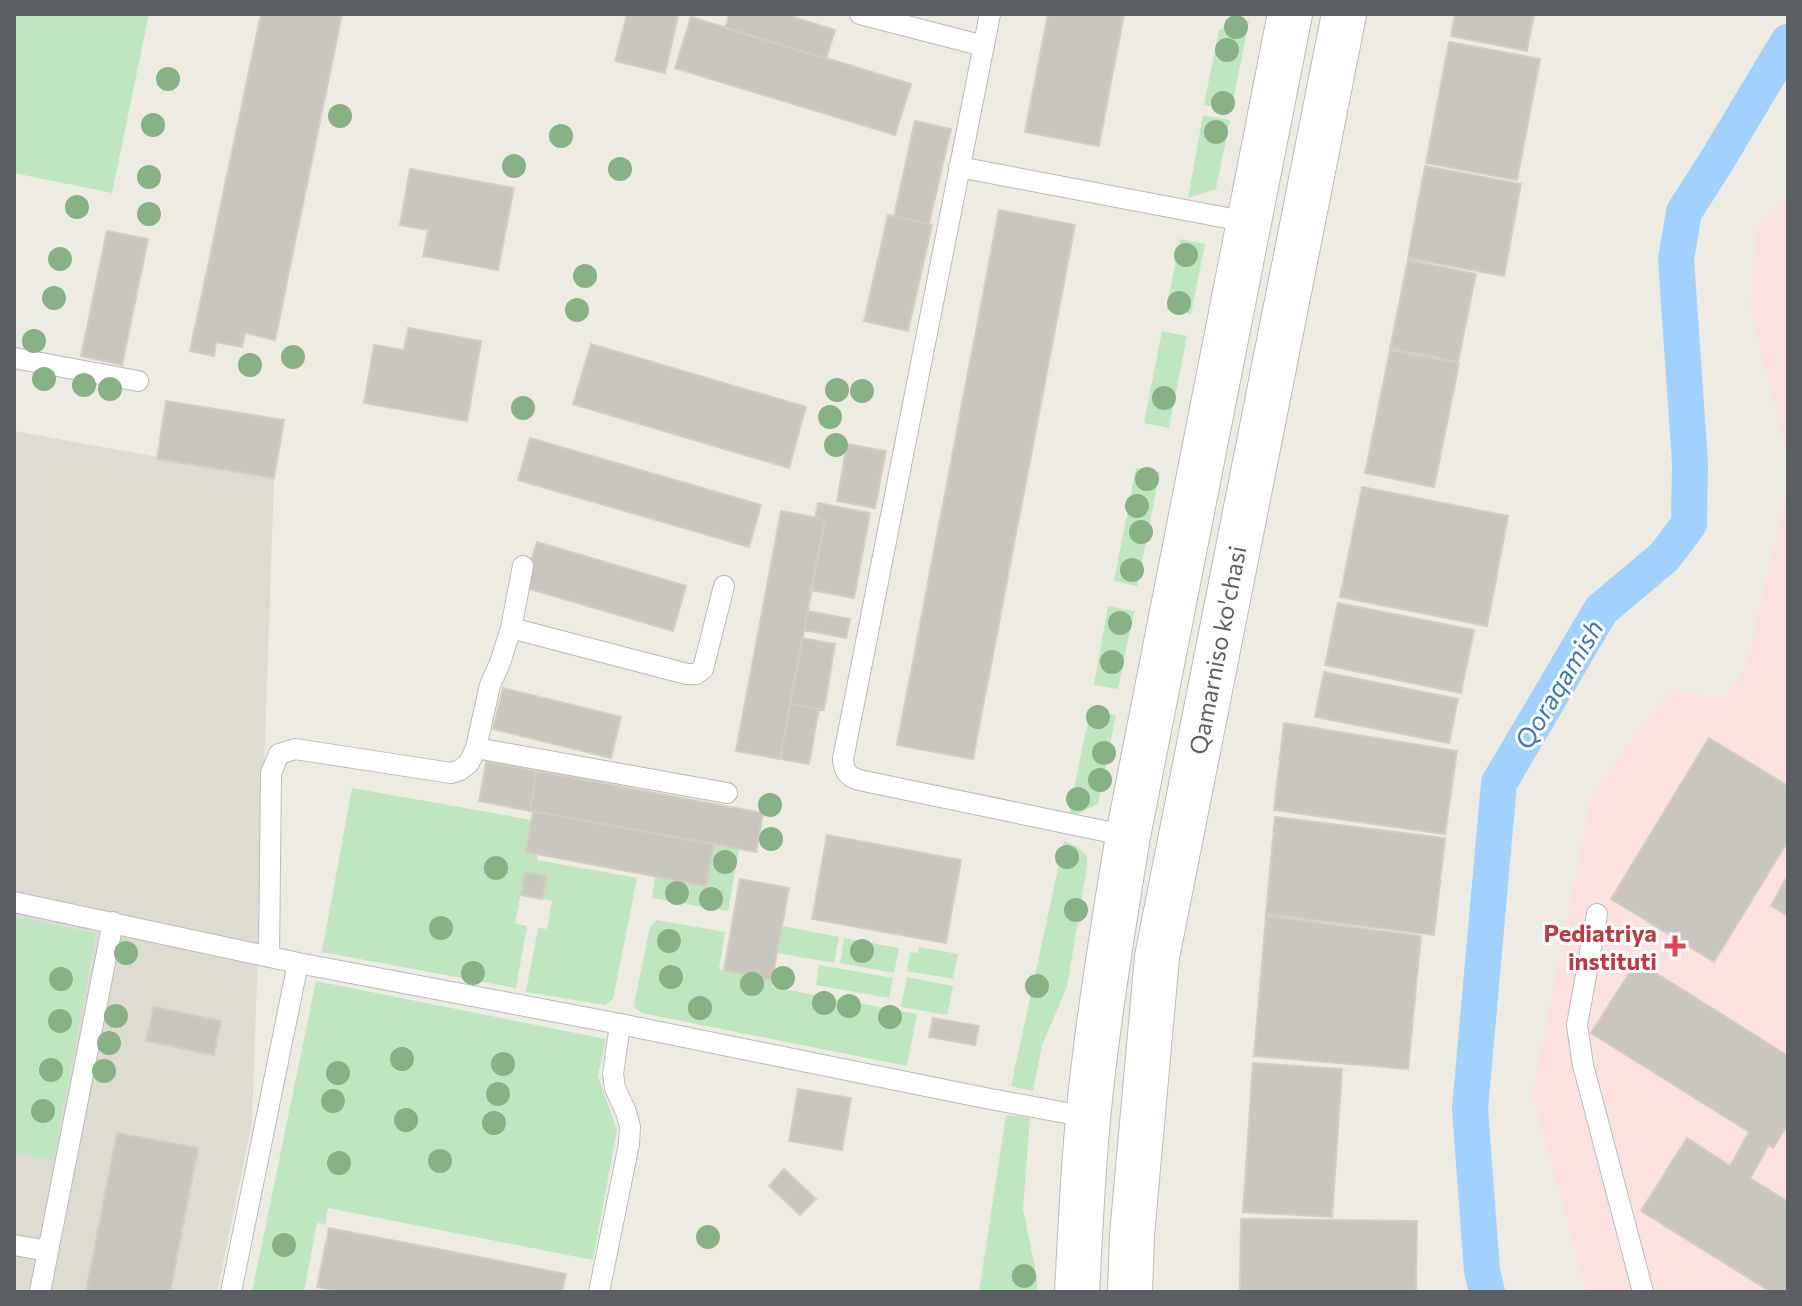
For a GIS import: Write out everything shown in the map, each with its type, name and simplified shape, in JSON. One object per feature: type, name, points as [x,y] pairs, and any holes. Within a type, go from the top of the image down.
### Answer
[{"type":"main road","points":[[1077,1292],[1088,1117],[1106,968],[1128,836],[1290,14]]},
{"type":"main road","name":"Qamarniso ko'chasi","points":[[1130,1292],[1132,1235],[1157,957],[1344,14]]},
{"type":"lane","points":[[860,14],[984,46]]},
{"type":"lane","points":[[990,14],[843,759],[844,770],[849,777],[859,780],[1128,836]]},
{"type":"lane","points":[[959,167],[1248,222]]},
{"type":"lane","points":[[14,358],[138,381]]},
{"type":"lane","points":[[269,957],[271,773],[279,754],[295,749],[451,773],[460,770],[469,763],[476,748],[490,685],[511,628],[523,566]]},
{"type":"lane","points":[[511,628],[696,674],[703,669],[724,586]]},
{"type":"lane","points":[[476,748],[727,793]]},
{"type":"lane","points":[[14,902],[298,963],[1088,1117]]},
{"type":"lane","points":[[1597,914],[1577,1025],[1583,1065],[1643,1292]]},
{"type":"lane","points":[[40,1292],[113,922]]},
{"type":"lane","points":[[231,1292],[298,963]]},
{"type":"lane","points":[[599,1292],[629,1144],[630,1127],[613,1074],[620,1024]]},
{"type":"lane","points":[[14,1245],[48,1251]]},
{"type":"shaded area","points":[[1788,195],[1788,460],[1750,308],[1757,231]]},
{"type":"shaded area","points":[[14,431],[274,478],[252,1123],[217,1292],[14,1292]]},
{"type":"shaded area","name":"Pediatriya instituti","points":[[1788,489],[1788,1292],[1587,1292],[1533,1095],[1591,797],[1671,689],[1725,699],[1746,667]]},
{"type":"green space","points":[[14,14],[149,14],[112,193],[14,173]]},
{"type":"green space","points":[[1237,20],[1249,21],[1231,110],[1204,105],[1219,30]]},
{"type":"green space","points":[[1203,115],[1230,120],[1216,189],[1188,198]]},
{"type":"green space","points":[[1180,239],[1205,244],[1191,314],[1166,310]]},
{"type":"green space","points":[[1162,331],[1187,336],[1169,428],[1144,423]]},
{"type":"green space","points":[[1136,468],[1160,472],[1137,586],[1114,581]]},
{"type":"green space","points":[[1108,606],[1134,611],[1118,689],[1094,685]]},
{"type":"green space","points":[[1090,710],[1116,715],[1098,804],[1068,818]]},
{"type":"green space","points":[[352,788],[532,820],[526,852],[537,854],[537,860],[637,878],[613,999],[605,1005],[526,992],[538,928],[547,929],[552,901],[542,899],[546,876],[525,872],[515,923],[527,926],[516,988],[322,952]]},
{"type":"green space","points":[[1064,841],[1087,856],[1087,866],[1067,987],[1042,1045],[1033,1091],[1011,1086]]},
{"type":"green space","points":[[714,844],[739,849],[728,911],[652,898],[655,876]]},
{"type":"green space","points":[[14,916],[96,934],[53,1160],[14,1152]]},
{"type":"green space","points":[[656,920],[725,932],[719,969],[772,980],[772,987],[917,1014],[907,1066],[642,1013],[634,1004],[650,927]]},
{"type":"green space","points":[[782,926],[839,937],[834,963],[777,953]]},
{"type":"green space","points":[[844,938],[899,948],[894,973],[840,963]]},
{"type":"green space","points":[[919,947],[958,954],[953,979],[907,971],[910,952],[918,953]]},
{"type":"green space","points":[[819,965],[893,978],[889,998],[816,985]]},
{"type":"green space","points":[[907,977],[953,986],[947,1015],[901,1007]]},
{"type":"green space","points":[[316,981],[606,1039],[598,1076],[617,1130],[593,1260],[328,1208],[325,1224],[317,1223],[304,1292],[252,1292]]},
{"type":"green space","points":[[1006,1115],[1030,1118],[1023,1209],[1037,1292],[979,1292]]},
{"type":"building","points":[[261,14],[342,14],[275,340],[245,333],[242,347],[216,342],[214,356],[190,351]]},
{"type":"building","points":[[627,14],[678,16],[665,73],[615,61]]},
{"type":"building","points":[[729,14],[783,14],[835,30],[826,59],[725,28]]},
{"type":"building","points":[[1048,14],[1124,14],[1099,146],[1025,132]]},
{"type":"building","points":[[1455,14],[1534,14],[1527,51],[1451,36]]},
{"type":"building","points":[[691,17],[911,84],[895,135],[675,68]]},
{"type":"building","points":[[1449,42],[1540,59],[1517,180],[1426,163]]},
{"type":"building","points":[[915,121],[951,129],[929,224],[894,216]]},
{"type":"building","points":[[1425,166],[1521,184],[1504,276],[1408,258]]},
{"type":"building","points":[[410,169],[514,188],[498,270],[423,256],[428,230],[400,225]]},
{"type":"building","points":[[999,210],[1075,225],[973,759],[897,745]]},
{"type":"building","points":[[888,215],[932,225],[908,331],[864,321]]},
{"type":"building","points":[[107,231],[148,239],[122,365],[81,356]]},
{"type":"building","points":[[1408,260],[1476,274],[1458,362],[1390,348]]},
{"type":"building","points":[[408,328],[481,341],[467,421],[364,403],[374,345],[404,350]]},
{"type":"building","points":[[591,344],[806,407],[789,468],[573,404]]},
{"type":"building","points":[[1390,350],[1459,363],[1434,487],[1365,473]]},
{"type":"building","points":[[166,401],[284,420],[274,478],[157,459]]},
{"type":"building","points":[[530,438],[761,505],[749,547],[518,480]]},
{"type":"building","points":[[847,444],[886,451],[875,508],[837,501]]},
{"type":"building","points":[[1362,487],[1508,516],[1487,626],[1340,597]]},
{"type":"building","points":[[818,503],[870,513],[854,598],[811,590],[825,519],[815,518]]},
{"type":"building","points":[[781,511],[825,519],[780,759],[736,751]]},
{"type":"building","points":[[537,542],[686,586],[673,631],[523,587]]},
{"type":"building","points":[[1338,603],[1474,630],[1461,693],[1325,665]]},
{"type":"building","points":[[808,611],[850,619],[846,638],[804,630]]},
{"type":"building","points":[[802,638],[835,644],[824,710],[790,704]]},
{"type":"building","points":[[1324,672],[1458,699],[1449,743],[1315,717]]},
{"type":"building","points":[[503,688],[621,717],[611,758],[493,729]]},
{"type":"building","points":[[790,704],[819,709],[809,764],[780,759]]},
{"type":"building","points":[[1284,723],[1457,751],[1445,834],[1274,810]]},
{"type":"building","points":[[1709,738],[1788,786],[1788,841],[1714,962],[1611,899]]},
{"type":"building","points":[[486,762],[537,771],[530,811],[479,801]]},
{"type":"building","points":[[537,771],[763,813],[756,852],[530,811]]},
{"type":"building","points":[[533,811],[714,844],[706,886],[526,852]]},
{"type":"building","points":[[1275,817],[1445,838],[1434,935],[1266,914]]},
{"type":"building","points":[[827,835],[961,860],[946,943],[812,919]]},
{"type":"building","points":[[525,872],[547,876],[542,899],[521,895]]},
{"type":"building","points":[[1788,875],[1788,916],[1771,906]]},
{"type":"building","points":[[740,879],[789,888],[772,980],[724,970]]},
{"type":"building","points":[[1266,916],[1421,936],[1408,1069],[1254,1056]]},
{"type":"building","points":[[1637,961],[1788,1056],[1788,1124],[1773,1148],[1769,1145],[1750,1178],[1788,1202],[1788,1292],[1771,1292],[1641,1211],[1687,1138],[1730,1166],[1749,1132],[1591,1033]]},
{"type":"building","points":[[154,1007],[221,1021],[214,1055],[146,1041]]},
{"type":"building","points":[[933,1018],[979,1026],[975,1045],[929,1037]]},
{"type":"building","points":[[1253,1063],[1342,1069],[1332,1217],[1243,1212]]},
{"type":"building","points":[[798,1089],[851,1098],[842,1150],[789,1141]]},
{"type":"building","points":[[117,1133],[198,1148],[170,1292],[86,1292]]},
{"type":"building","points":[[784,1169],[816,1199],[800,1215],[769,1186]]},
{"type":"building","points":[[1241,1219],[1417,1221],[1416,1292],[1240,1292]]},
{"type":"building","points":[[329,1228],[566,1274],[562,1292],[342,1292],[317,1287]]},
{"type":"waterway","name":"Qoraqamish","points":[[1487,1292],[1482,1271],[1470,1109],[1499,783],[1601,610],[1664,557],[1689,524],[1690,463],[1676,259],[1684,212],[1788,42]]},
{"type":"place","name":"Pediatriya instituti","points":[[1675,946]]}]
